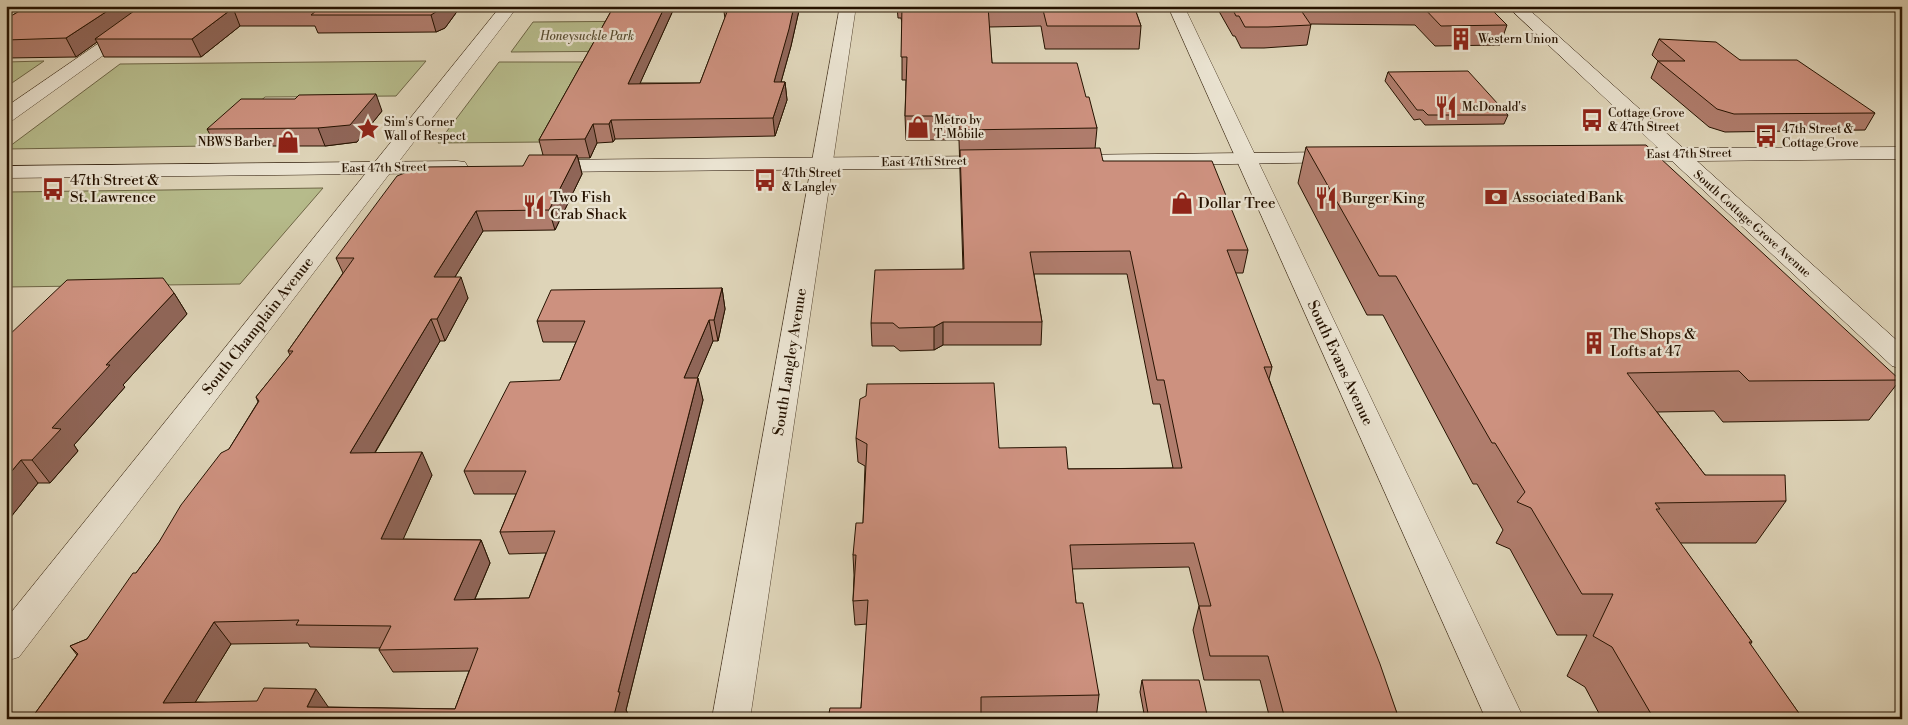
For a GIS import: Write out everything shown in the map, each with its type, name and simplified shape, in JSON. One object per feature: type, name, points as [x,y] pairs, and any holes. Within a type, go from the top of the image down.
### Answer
[{"type":"street","points":[[6,116],[164,6]]},
{"type":"street","name":"South Champlain Avenue","points":[[6,646],[510,6]]},
{"type":"street","name":"South Langley Avenue","points":[[732,719],[848,6]]},
{"type":"street","name":"South Evans Avenue","points":[[1176,6],[1505,719]]},
{"type":"street","name":"South Cottage Grove Avenue","points":[[1515,6],[1902,360]]},
{"type":"street","name":"East 47th Street","points":[[1600,155],[1902,153]]},
{"type":"street","points":[[1048,161],[1357,158]]},
{"type":"street","name":"East 47th Street","points":[[518,166],[1019,162]]},
{"type":"street","name":"East 47th Street","points":[[6,172],[479,167]]},
{"type":"green space","name":"Honeysuckle Park","points":[[663,21],[649,51],[511,52],[533,22]]},
{"type":"green space","points":[[44,61],[6,87],[6,62]]},
{"type":"green space","points":[[426,61],[396,96],[265,97],[210,146],[6,149],[120,64]]},
{"type":"green space","points":[[499,62],[592,62],[545,142],[438,143]]},
{"type":"green space","points":[[323,188],[240,284],[6,287],[6,192]]},
{"type":"building","points":[[28,6],[115,6],[66,38],[6,40],[6,19]]},
{"type":"building","points":[[141,6],[442,6],[431,15],[311,15],[320,8],[233,8],[192,39],[95,39]]},
{"type":"building","points":[[614,6],[665,6],[628,84],[700,83],[727,12],[724,12],[726,6],[794,6],[774,82],[785,82],[773,118],[611,120],[609,124],[593,124],[585,139],[539,140]]},
{"type":"building","points":[[902,6],[988,6],[992,63],[1077,63],[1097,128],[960,130],[959,116],[905,116],[907,57],[901,57]]},
{"type":"building","points":[[1042,6],[1134,6],[1141,26],[1047,26]]},
{"type":"building","points":[[1231,6],[1298,6],[1311,25],[1245,27]]},
{"type":"building","points":[[1422,6],[1488,6],[1507,25],[1441,26]]},
{"type":"building","points":[[1659,39],[1716,42],[1740,60],[1797,60],[1875,113],[1734,114],[1717,109],[1658,61],[1685,61]]},
{"type":"building","name":"McDonald's","points":[[1468,71],[1508,115],[1428,115],[1423,110],[1417,110],[1388,72]]},
{"type":"building","points":[[376,94],[350,125],[318,128],[207,129],[241,99],[295,99],[299,95]]},
{"type":"building","points":[[1646,145],[1900,380],[1749,381],[1739,371],[1627,373],[1705,475],[1785,475],[1786,501],[1655,503],[1660,509],[1656,509],[1752,642],[1749,642],[1803,719],[1654,719],[1612,647],[1593,636],[1613,594],[1582,594],[1531,508],[1517,502],[1525,492],[1495,443],[1492,443],[1396,276],[1379,276],[1306,147]]},
{"type":"building","points":[[1100,148],[1103,161],[1212,161],[1248,250],[1227,250],[1272,367],[1264,367],[1380,664],[1399,719],[1285,719],[1268,656],[1210,656],[1199,606],[1211,606],[1194,543],[1070,545],[1076,603],[1083,603],[1099,695],[981,697],[981,719],[828,719],[830,708],[861,708],[868,600],[853,601],[856,555],[853,555],[856,523],[863,523],[867,444],[856,438],[860,399],[866,396],[867,384],[994,383],[999,448],[1066,447],[1068,469],[1182,468],[1164,380],[1157,380],[1130,251],[1030,252],[1042,322],[943,322],[934,327],[899,328],[893,323],[871,323],[875,270],[964,269],[960,150]]},
{"type":"building","points":[[529,155],[577,155],[549,210],[476,211],[434,277],[461,277],[437,319],[431,319],[350,453],[422,452],[381,539],[481,540],[454,600],[529,598],[555,531],[500,532],[526,471],[464,471],[510,382],[560,380],[585,321],[537,321],[551,290],[722,288],[714,320],[709,320],[684,378],[698,378],[618,692],[620,692],[613,719],[31,719],[78,654],[70,646],[87,639],[133,573],[136,573],[159,542],[181,505],[221,453],[229,449],[259,401],[256,397],[293,351],[288,351],[354,258],[336,258],[397,176],[420,167],[523,166]],"holes":[[[299,620],[296,625],[391,626],[379,650],[478,648],[455,709],[307,707],[316,689],[264,688],[257,701],[163,703],[214,622]]]},
{"type":"building","points":[[163,278],[174,293],[106,365],[110,365],[52,428],[61,429],[32,460],[21,460],[6,478],[6,338],[67,280]]},
{"type":"building","points":[[1142,680],[1199,680],[1208,719],[1149,719]]},
{"type":"place","name":"Western Union","points":[[1461,39]]},
{"type":"place","name":"McDonald's","points":[[1446,107]]},
{"type":"place","name":"Cottage Grove & 47th Street","points":[[1592,120]]},
{"type":"place","name":"Metro by T-Mobile","points":[[918,127]]},
{"type":"place","name":"Sim's Corner Wall of Respect","points":[[368,129]]},
{"type":"place","name":"47th Street & Cottage Grove","points":[[1766,136]]},
{"type":"place","name":"NBWS Barber","points":[[288,142]]},
{"type":"place","name":"47th Street & Langley","points":[[765,180]]},
{"type":"place","name":"47th Street & St. Lawrence","points":[[53,189]]},
{"type":"place","name":"Associated Bank","points":[[1496,197]]},
{"type":"place","name":"Burger King","points":[[1326,198]]},
{"type":"place","name":"Dollar Tree","points":[[1182,203]]},
{"type":"place","name":"Two Fish Crab Shack","points":[[534,206]]},
{"type":"place","name":"The Shops & Lofts at 47","points":[[1594,343]]}]
